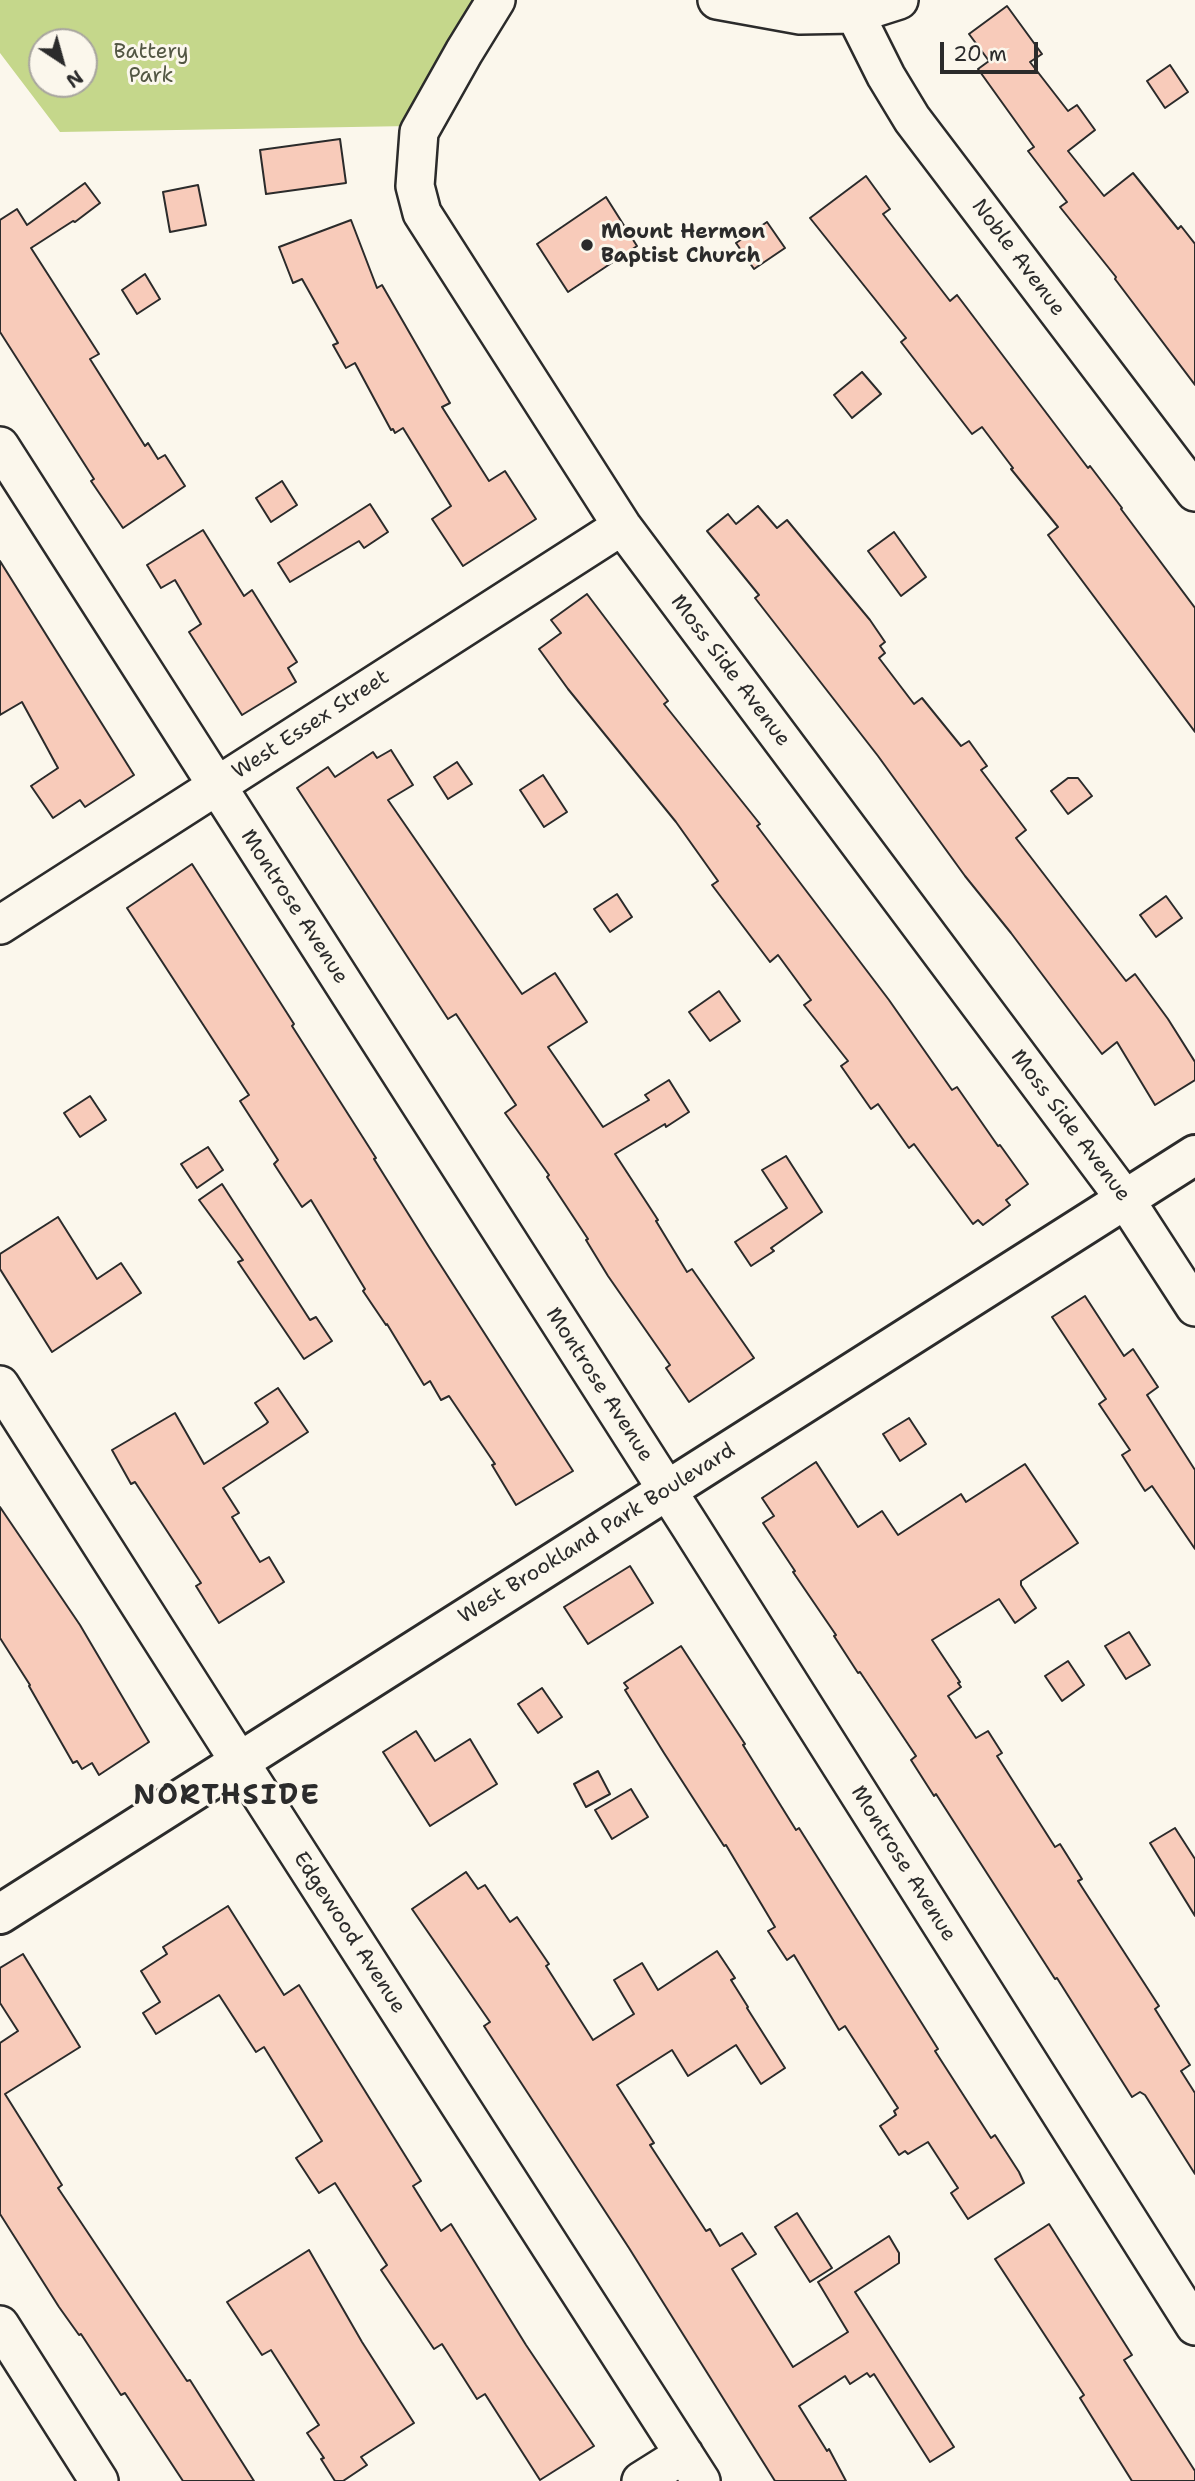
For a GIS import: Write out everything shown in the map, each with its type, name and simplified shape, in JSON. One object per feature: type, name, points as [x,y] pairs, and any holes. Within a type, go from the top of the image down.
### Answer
[{"type":"main road","name":"West Brookland Park Boulevard","points":[[0,1914],[1195,1155]]},
{"type":"street","name":"Moss Side Avenue","points":[[496,0],[419,132],[415,186],[422,214],[622,526],[1125,1199],[1195,1307]]},
{"type":"street","points":[[717,0],[800,15],[855,14],[900,0]]},
{"type":"street","name":"Noble Avenue","points":[[855,14],[886,76],[912,119],[1195,492]]},
{"type":"street","name":"Montrose Avenue","points":[[0,446],[667,1490],[1195,2326]]},
{"type":"street","name":"West Essex Street","points":[[0,925],[622,526]]},
{"type":"street","name":"Edgewood Avenue","points":[[0,1385],[692,2468]]},
{"type":"street","points":[[0,2325],[99,2481]]},
{"type":"street","points":[[641,2481],[692,2468]]},
{"type":"green space","name":"Battery Park","points":[[0,0],[479,0],[410,126],[60,132],[34,98],[98,98],[98,28],[28,28],[28,90],[0,53]]},
{"type":"building","points":[[1007,6],[1042,54],[1030,62],[1068,111],[1077,105],[1095,130],[1068,151],[1104,196],[1133,173],[1178,229],[1181,226],[1195,244],[1195,385],[1116,277],[1060,207],[1067,202],[1028,151],[1034,147],[978,69],[989,61],[969,34]]},
{"type":"building","points":[[1170,65],[1188,92],[1165,108],[1147,81]]},
{"type":"building","points":[[340,139],[346,183],[266,194],[260,150]]},
{"type":"building","points":[[866,176],[890,209],[883,214],[950,301],[957,295],[1088,468],[1090,466],[1122,508],[1195,608],[1195,732],[1048,535],[1058,527],[1011,469],[1013,468],[982,427],[972,434],[901,342],[906,338],[810,218]]},
{"type":"building","points":[[85,183],[100,203],[75,222],[31,248],[99,354],[90,359],[145,446],[148,443],[158,459],[165,455],[185,486],[123,528],[91,481],[94,479],[0,332],[0,220],[17,209],[27,225]]},
{"type":"building","points":[[198,185],[206,225],[170,232],[163,192]]},
{"type":"building","name":"Mount Hermon Baptist Church","points":[[606,197],[637,246],[568,292],[537,244]]},
{"type":"building","points":[[351,220],[377,288],[382,285],[450,403],[442,407],[489,481],[505,471],[536,519],[463,566],[432,519],[451,506],[403,428],[395,433],[391,430],[355,363],[346,368],[333,345],[338,343],[302,279],[293,283],[279,247]]},
{"type":"building","points":[[767,222],[785,248],[754,269],[736,243]]},
{"type":"building","points":[[145,274],[160,299],[137,314],[122,290]]},
{"type":"building","points":[[862,372],[881,394],[852,418],[834,395]]},
{"type":"building","points":[[282,481],[297,505],[271,522],[256,498]]},
{"type":"building","points":[[370,504],[388,532],[364,548],[359,541],[290,582],[278,563]]},
{"type":"building","points":[[758,506],[777,528],[787,520],[870,620],[885,642],[880,646],[885,653],[879,658],[914,704],[922,698],[961,746],[969,741],[987,766],[981,770],[1026,830],[1016,838],[1126,981],[1135,974],[1195,1062],[1195,1080],[1155,1105],[1117,1042],[1102,1054],[965,876],[878,756],[755,598],[759,595],[707,531],[728,514],[736,524]]},
{"type":"building","points":[[203,530],[244,596],[252,590],[297,662],[288,668],[296,682],[242,715],[189,632],[201,624],[175,580],[161,588],[147,565]]},
{"type":"building","points":[[894,532],[926,577],[901,596],[868,551]]},
{"type":"building","points":[[0,561],[134,775],[85,807],[80,800],[53,818],[31,786],[58,768],[22,702],[0,715]]},
{"type":"building","points":[[587,594],[668,701],[664,704],[760,824],[757,826],[889,1000],[952,1090],[957,1087],[1028,1184],[1006,1200],[1010,1205],[983,1225],[978,1220],[973,1224],[914,1144],[909,1148],[878,1104],[871,1109],[841,1066],[848,1061],[804,1005],[811,1000],[778,955],[770,962],[712,885],[718,881],[676,822],[539,649],[561,633],[551,620]]},
{"type":"building","points":[[391,750],[413,785],[388,800],[522,994],[555,973],[587,1022],[548,1047],[603,1127],[649,1100],[645,1095],[669,1080],[689,1112],[615,1154],[658,1220],[656,1221],[687,1272],[692,1269],[754,1358],[689,1402],[666,1368],[670,1365],[608,1276],[586,1240],[588,1239],[547,1177],[549,1175],[505,1113],[516,1105],[456,1014],[448,1019],[297,788],[328,767],[335,777],[373,752],[377,758]]},
{"type":"building","points":[[457,762],[472,784],[448,799],[434,777]]},
{"type":"building","points":[[543,775],[567,812],[544,827],[520,790]]},
{"type":"building","points":[[1068,778],[1078,778],[1092,796],[1068,814],[1051,791]]},
{"type":"building","points":[[192,864],[294,1024],[292,1026],[429,1247],[573,1471],[516,1505],[492,1465],[495,1464],[449,1396],[441,1400],[430,1381],[424,1385],[387,1324],[363,1291],[365,1289],[311,1200],[302,1207],[274,1164],[278,1160],[240,1101],[249,1095],[127,908]]},
{"type":"building","points":[[617,894],[632,917],[610,932],[594,909]]},
{"type":"building","points":[[1166,896],[1182,918],[1156,937],[1140,915]]},
{"type":"building","points":[[719,991],[740,1021],[710,1041],[689,1012]]},
{"type":"building","points":[[90,1096],[106,1120],[80,1137],[64,1113]]},
{"type":"building","points":[[208,1147],[223,1170],[197,1188],[181,1164]]},
{"type":"building","points":[[786,1156],[822,1212],[771,1248],[774,1251],[751,1266],[735,1242],[787,1208],[762,1170]]},
{"type":"building","points":[[222,1184],[310,1320],[316,1317],[332,1341],[304,1359],[238,1262],[243,1260],[199,1200]]},
{"type":"building","points":[[58,1217],[97,1279],[121,1263],[141,1293],[52,1352],[0,1269],[0,1254]]},
{"type":"building","points":[[1085,1296],[1124,1356],[1133,1349],[1158,1387],[1147,1395],[1195,1470],[1195,1549],[1152,1486],[1145,1491],[1122,1455],[1130,1450],[1099,1404],[1106,1399],[1052,1317]]},
{"type":"building","points":[[278,1388],[308,1432],[223,1488],[239,1513],[232,1517],[260,1562],[269,1557],[284,1582],[219,1623],[196,1586],[201,1583],[135,1482],[131,1484],[112,1450],[175,1413],[204,1464],[268,1422],[255,1403]]},
{"type":"building","points":[[909,1418],[926,1444],[900,1461],[883,1434]]},
{"type":"building","points":[[816,1462],[858,1527],[882,1511],[898,1535],[961,1494],[966,1502],[1025,1464],[1078,1543],[1021,1581],[1036,1608],[1015,1623],[999,1599],[932,1640],[960,1682],[958,1683],[961,1687],[948,1696],[976,1738],[988,1731],[1002,1753],[997,1756],[1055,1847],[1060,1844],[1082,1879],[1078,1881],[1159,2006],[1155,2009],[1190,2065],[1181,2071],[1195,2093],[1195,2174],[1145,2095],[1140,2092],[1132,2097],[936,1794],[934,1796],[911,1760],[916,1756],[860,1672],[858,1673],[763,1523],[774,1516],[762,1498]]},
{"type":"building","points":[[0,1507],[80,1625],[149,1742],[99,1775],[92,1763],[82,1769],[77,1761],[73,1763],[30,1685],[0,1638]]},
{"type":"building","points":[[630,1566],[653,1603],[588,1644],[564,1607]]},
{"type":"building","points":[[1129,1632],[1150,1665],[1126,1679],[1105,1646]]},
{"type":"building","points":[[681,1646],[938,2049],[935,2051],[991,2138],[995,2135],[1019,2172],[1024,2183],[968,2219],[951,2193],[958,2188],[928,2142],[908,2154],[905,2151],[899,2155],[880,2126],[896,2115],[894,2111],[898,2108],[845,2026],[839,2030],[794,1955],[787,1960],[768,1931],[775,1927],[726,1845],[724,1846],[625,1690],[628,1688],[624,1683]]},
{"type":"building","points":[[1068,1661],[1084,1685],[1062,1701],[1045,1676]]},
{"type":"building","points":[[542,1688],[562,1717],[538,1733],[518,1704]]},
{"type":"building","points":[[416,1731],[435,1761],[470,1739],[497,1784],[430,1826],[383,1752]]},
{"type":"building","points":[[598,1771],[610,1794],[586,1807],[574,1784]]},
{"type":"building","points":[[631,1789],[648,1817],[612,1839],[595,1810]]},
{"type":"building","points":[[1175,1828],[1195,1859],[1195,1916],[1150,1843]]},
{"type":"building","points":[[466,1872],[478,1889],[485,1885],[510,1922],[517,1917],[549,1964],[546,1966],[593,2040],[634,2014],[614,1980],[642,1963],[658,1990],[717,1951],[735,1978],[731,1980],[747,2008],[785,2068],[761,2084],[736,2045],[688,2076],[672,2050],[617,2085],[654,2143],[650,2145],[706,2231],[710,2229],[720,2246],[742,2233],[756,2254],[732,2269],[793,2367],[848,2332],[818,2282],[889,2236],[899,2253],[899,2263],[855,2292],[954,2447],[930,2462],[874,2374],[870,2377],[867,2373],[850,2384],[845,2376],[799,2406],[827,2451],[829,2449],[846,2481],[775,2481],[629,2248],[484,2026],[490,2022],[412,1909]]},
{"type":"building","points":[[228,1906],[284,1995],[299,1985],[421,2181],[413,2186],[441,2231],[451,2224],[526,2345],[594,2446],[540,2480],[485,2394],[477,2399],[442,2344],[434,2349],[381,2270],[387,2265],[335,2183],[319,2193],[296,2158],[322,2141],[264,2047],[256,2052],[219,1995],[156,2034],[143,2013],[160,2002],[141,1971],[167,1954],[163,1947]]},
{"type":"building","points":[[23,1954],[80,2047],[5,2094],[62,2185],[58,2188],[187,2381],[190,2380],[254,2481],[183,2481],[125,2393],[121,2395],[81,2334],[79,2335],[59,2307],[0,2214],[0,2043],[18,2031],[0,2003],[0,1968]]},
{"type":"building","points":[[797,2213],[832,2268],[810,2282],[775,2227]]},
{"type":"building","points":[[1049,2224],[1132,2355],[1124,2360],[1195,2471],[1195,2481],[1132,2481],[1080,2398],[1084,2395],[995,2259]]},
{"type":"building","points":[[309,2250],[362,2342],[414,2423],[361,2457],[367,2465],[343,2481],[335,2481],[321,2459],[324,2458],[307,2433],[319,2425],[271,2350],[262,2355],[227,2302]]},
{"type":"place","name":"Mount Hermon Baptist Church","points":[[587,245]]},
{"type":"district","name":"NORTHSIDE","points":[[227,1797]]}]
